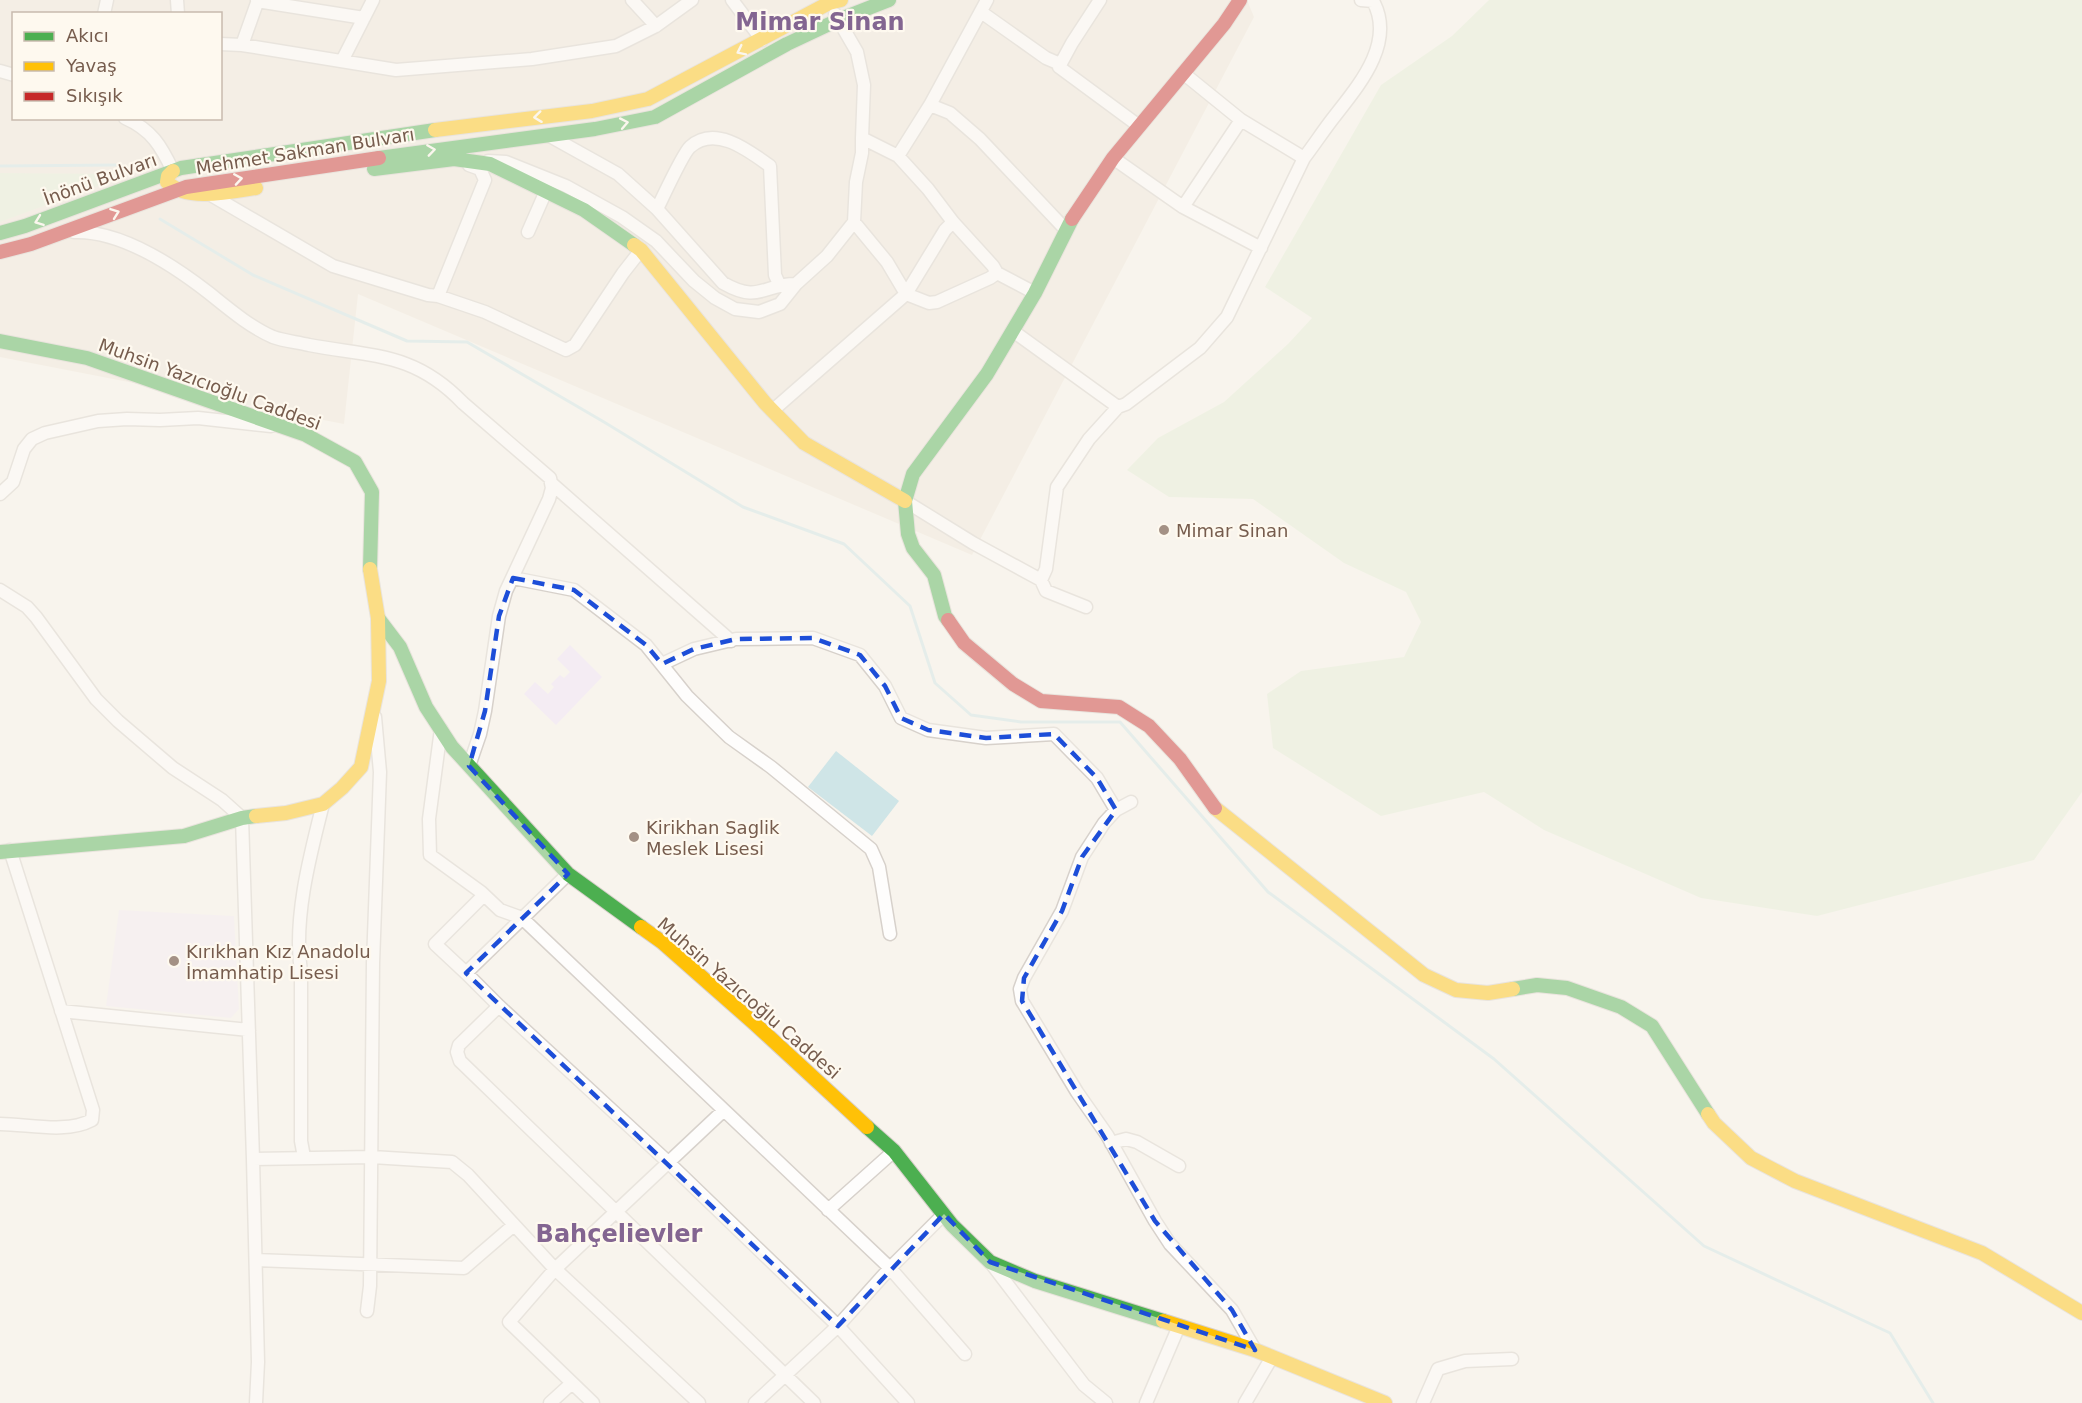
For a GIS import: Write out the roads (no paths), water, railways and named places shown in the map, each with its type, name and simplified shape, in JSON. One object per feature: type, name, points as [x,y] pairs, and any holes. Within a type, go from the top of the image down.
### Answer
[{"type":"street","points":[[342,61],[373,0]]},
{"type":"street","points":[[633,0],[656,26]]},
{"type":"street","points":[[222,44],[242,45],[396,70],[532,59],[616,46],[656,26],[692,0]]},
{"type":"street","points":[[732,0],[762,40]]},
{"type":"street","name":"Mehmet Sakman Bulvarı","points":[[180,189],[439,149],[595,129],[655,117],[787,44],[838,20],[889,0]]},
{"type":"street","points":[[898,156],[930,105],[987,0]]},
{"type":"street","points":[[1059,66],[1100,0]]},
{"type":"street","points":[[1240,0],[1224,24],[1113,158],[1074,214],[1035,293],[987,374],[913,474],[905,501],[908,534],[913,548],[934,575],[945,616],[964,643],[1013,684],[1041,701],[1119,706],[1149,726],[1180,759],[1215,808],[1424,975],[1456,990],[1488,993],[1537,985],[1567,988],[1621,1007],[1652,1026],[1714,1123],[1751,1158],[1795,1181],[1982,1253],[2082,1313]]},
{"type":"street","points":[[1041,580],[1046,569],[1057,487],[1089,439],[1118,407],[1126,404],[1200,348],[1227,317],[1304,158],[1360,83],[1373,60],[1380,33],[1377,8],[1373,1],[1361,0]]},
{"type":"street","points":[[242,45],[258,1],[364,18]]},
{"type":"street","points":[[211,195],[347,172],[454,159],[506,162],[566,186],[622,217],[656,241],[694,281],[715,298],[735,309],[759,312],[780,304],[796,284],[827,256],[854,222],[856,182],[862,153],[864,85],[857,52],[838,20],[833,1]]},
{"type":"street","name":"Mehmet Sakman Bulvarı","points":[[173,171],[425,132],[592,111],[648,99],[833,1]]},
{"type":"street","points":[[981,12],[1046,58],[1060,64],[1059,66],[1139,126]]},
{"type":"street","points":[[1183,73],[1241,120],[1304,158]]},
{"type":"street","points":[[930,105],[950,113],[980,139],[1066,230]]},
{"type":"street","points":[[129,120],[139,125],[161,146],[173,171]]},
{"type":"street","points":[[1183,207],[1241,120]]},
{"type":"street","points":[[548,135],[618,174],[657,209],[723,283],[735,290],[753,294],[772,289],[779,284],[796,284]]},
{"type":"street","points":[[657,209],[690,147],[708,138],[718,138],[744,148],[770,166],[775,275],[779,284]]},
{"type":"street","points":[[862,138],[898,156],[997,273],[1035,293]]},
{"type":"street","points":[[1113,158],[1183,207],[1261,248]]},
{"type":"street","points":[[454,159],[490,164],[546,191],[584,210],[642,250],[772,411],[804,443],[973,543],[1041,580],[1046,591],[1086,607]]},
{"type":"street","points":[[438,296],[485,180],[480,169],[454,159]]},
{"type":"street","name":"Mehmet Sakman Bulvarı","points":[[173,171],[179,171],[186,176],[185,185],[180,189]]},
{"type":"street","name":"İnönü Bulvarı","points":[[0,233],[26,226],[173,171]]},
{"type":"street","points":[[180,189],[211,195],[333,266],[485,312],[566,350],[575,345],[642,250]]},
{"type":"street","name":"İnönü Bulvarı","points":[[0,252],[31,244],[180,189]]},
{"type":"street","points":[[528,232],[546,191]]},
{"type":"street","points":[[854,222],[886,262],[906,294],[929,303],[937,303],[997,273]]},
{"type":"street","points":[[772,411],[906,294],[945,230],[953,222]]},
{"type":"street","points":[[63,232],[87,231],[139,248],[171,266],[247,322],[274,337],[349,353],[384,357],[416,367],[451,390],[550,478],[552,488],[549,499],[506,591],[499,616],[485,711],[469,766]]},
{"type":"street","points":[[1013,331],[1118,407]]},
{"type":"street","name":"Muhsin Yazıcıoğlu Caddesi","points":[[0,342],[87,358],[306,435],[355,462],[372,492],[370,566],[378,618],[400,646],[426,707],[452,747],[567,874],[662,942],[894,1151],[952,1225],[990,1262]]},
{"type":"street","points":[[0,495],[13,482],[24,449],[32,440],[56,430],[98,421],[128,419],[198,418],[247,425],[280,426]]},
{"type":"street","points":[[551,483],[731,641]]},
{"type":"street","points":[[513,578],[574,590],[646,645],[687,696],[729,737],[771,767],[871,849],[879,867],[890,934]]},
{"type":"street","points":[[0,590],[32,612],[96,699],[118,721],[173,768],[222,800],[242,818],[258,1362],[256,1403]]},
{"type":"street","points":[[0,1124],[47,1128],[84,1124],[92,1120],[93,1110],[5,851],[184,836],[242,818],[286,813],[323,804],[361,767],[379,681],[378,618]]},
{"type":"street","points":[[662,664],[694,649],[731,641],[813,638],[860,654],[885,686],[901,718],[927,730],[986,738],[1054,734],[1097,778],[1116,810]]},
{"type":"street","points":[[367,1311],[372,1157],[373,963],[380,772],[374,703]]},
{"type":"street","points":[[441,729],[429,819],[430,855],[481,892],[500,910],[522,918],[890,1268],[965,1354]]},
{"type":"street","points":[[1131,802],[1116,810],[1104,823],[1082,857],[1062,911],[1024,978],[1020,989],[1022,1001],[1111,1143],[1140,1197],[1165,1236],[1232,1310],[1256,1350]]},
{"type":"street","points":[[304,1157],[301,1141],[301,972],[298,950],[308,863],[323,804]]},
{"type":"street","points":[[466,973],[567,874]]},
{"type":"street","points":[[481,892],[482,897],[435,944],[669,1163],[838,1326],[908,1403]]},
{"type":"street","points":[[499,1006],[459,1045],[457,1052],[460,1061],[814,1403]]},
{"type":"street","points":[[61,1011],[249,1030]]},
{"type":"street","points":[[593,1403],[509,1322],[555,1269],[723,1111]]},
{"type":"street","points":[[1111,1143],[1126,1139],[1137,1142],[1179,1166]]},
{"type":"street","points":[[828,1210],[894,1151]]},
{"type":"street","points":[[253,1159],[372,1157],[452,1162],[468,1175],[555,1269],[699,1403]]},
{"type":"street","points":[[755,1403],[838,1326],[890,1268],[944,1214]]},
{"type":"street","points":[[255,1260],[464,1268],[514,1225]]},
{"type":"street","points":[[990,1262],[1035,1281],[1256,1350],[1385,1403]]},
{"type":"street","points":[[990,1262],[1084,1385],[1106,1403]]},
{"type":"street","points":[[1146,1403],[1179,1326]]},
{"type":"street","points":[[1245,1403],[1272,1357]]},
{"type":"street","points":[[1423,1403],[1438,1369],[1465,1361],[1512,1359]]},
{"type":"street","points":[[550,1403],[572,1383]]},
{"type":"waterway","points":[[0,166],[117,165]]},
{"type":"waterway","points":[[160,219],[253,275],[407,341],[467,342],[743,507],[844,544],[910,606],[935,683],[971,715],[1021,722],[1120,722],[1268,892],[1494,1059],[1704,1246],[1890,1333],[1933,1403]]},
{"type":"place","name":"Mimar Sinan","points":[[1164,530]]},
{"type":"place","name":"Kirikhan Saglik Meslek Lisesi","points":[[634,837]]},
{"type":"place","name":"Kırıkhan Kız Anadolu İmamhatip Lisesi","points":[[174,961]]},
{"type":"district","name":"Mimar Sinan","points":[[820,22]]},
{"type":"district","name":"Bahçelievler","points":[[619,1234]]}]
